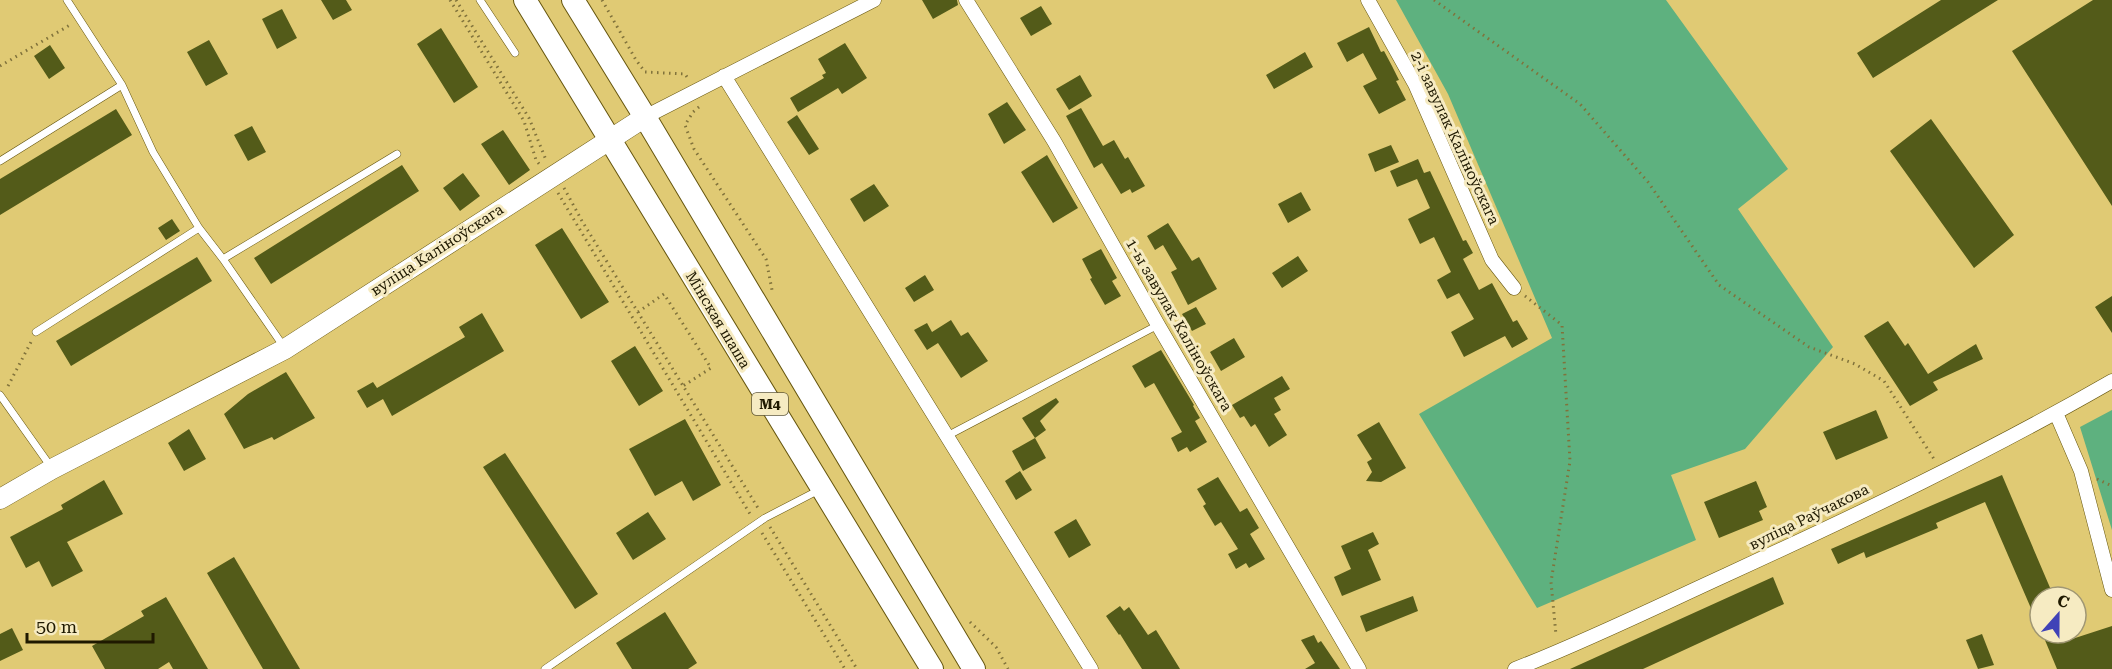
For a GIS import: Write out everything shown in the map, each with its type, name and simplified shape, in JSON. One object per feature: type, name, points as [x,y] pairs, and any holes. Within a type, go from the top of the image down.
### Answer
[{"type":"main road","name":"Мінская шаша","points":[[525,0],[608,140],[932,669]]},
{"type":"main road","name":"М4","points":[[573,0],[974,669]]},
{"type":"main road","name":"вуліца Каліноўскага","points":[[0,499],[52,469],[285,349],[645,117]]},
{"type":"street","name":"вуліца Каліноўскага","points":[[645,117],[874,0]]},
{"type":"street","name":"1-ы завулак Каліноўскага","points":[[966,0],[1054,141],[1158,325],[1359,669]]},
{"type":"street","name":"2-і завулак Каліноўскага","points":[[1368,0],[1415,84],[1492,260],[1514,288]]},
{"type":"street","points":[[724,76],[1091,669]]},
{"type":"street","name":"вуліца Раўчакова","points":[[1515,669],[1798,542],[2056,413],[2112,381]]},
{"type":"street","points":[[2056,413],[2081,471],[2112,590]]},
{"type":"lane","points":[[67,0],[122,85],[153,152],[199,228],[285,349]]},
{"type":"lane","points":[[480,0],[515,53]]},
{"type":"lane","points":[[0,161],[122,85]]},
{"type":"lane","points":[[223,259],[397,154]]},
{"type":"lane","points":[[36,332],[199,228]]},
{"type":"lane","points":[[946,436],[1158,325]]},
{"type":"lane","points":[[1,396],[52,469]]},
{"type":"lane","points":[[545,669],[765,518],[821,489]]},
{"type":"path","points":[[450,0],[524,121],[536,159],[552,176],[582,221],[857,669]]},
{"type":"path","points":[[456,0],[529,118],[552,176],[757,525],[845,669]]},
{"type":"path","points":[[602,0],[636,60]]},
{"type":"path","points":[[1434,0],[1580,104],[1648,182],[1719,285],[1809,347],[1855,364],[1884,381],[1942,471]]},
{"type":"path","points":[[0,66],[80,20]]},
{"type":"path","points":[[1514,288],[1562,324],[1570,461],[1551,582],[1557,652]]},
{"type":"path","points":[[638,312],[664,294],[711,368],[684,386]]},
{"type":"path","points":[[1,396],[36,332]]},
{"type":"green space","points":[[1396,0],[1666,0],[1788,169],[1738,209],[1833,347],[1745,449],[1671,475],[1696,540],[1537,608],[1419,414],[1552,338],[1448,94]]},
{"type":"green space","points":[[2112,410],[2112,530],[2080,427]]},
{"type":"building","points":[[321,0],[346,0],[352,10],[333,20]]},
{"type":"building","points":[[922,0],[957,0],[958,5],[933,19]]},
{"type":"building","points":[[1941,0],[1998,0],[1873,78],[1857,53]]},
{"type":"building","points":[[2093,0],[2112,0],[2112,206],[2012,51]]},
{"type":"building","points":[[1041,6],[1052,24],[1031,36],[1020,18]]},
{"type":"building","points":[[282,9],[297,38],[277,49],[262,19]]},
{"type":"building","points":[[1369,27],[1381,52],[1384,51],[1392,66],[1399,80],[1396,81],[1406,100],[1379,114],[1363,86],[1377,79],[1363,53],[1347,62],[1337,43]]},
{"type":"building","points":[[441,28],[478,87],[454,103],[417,44]]},
{"type":"building","points":[[209,40],[228,74],[206,86],[187,52]]},
{"type":"building","points":[[845,43],[867,78],[842,94],[838,88],[798,112],[790,98],[824,78],[822,75],[826,73],[818,59]]},
{"type":"building","points":[[50,45],[65,68],[49,79],[34,56]]},
{"type":"building","points":[[1305,52],[1313,67],[1274,89],[1266,75]]},
{"type":"building","points":[[1080,75],[1092,96],[1069,110],[1056,89]]},
{"type":"building","points":[[1007,102],[1026,130],[1004,144],[988,114]]},
{"type":"building","points":[[1081,108],[1103,146],[1114,140],[1125,159],[1128,157],[1145,186],[1132,193],[1130,189],[1121,194],[1102,163],[1094,168],[1066,116]]},
{"type":"building","points":[[116,109],[132,135],[0,215],[0,179]]},
{"type":"building","points":[[797,115],[819,149],[809,155],[787,122]]},
{"type":"building","points":[[1931,119],[2014,235],[1974,268],[1890,151]]},
{"type":"building","points":[[252,126],[266,152],[248,161],[234,135]]},
{"type":"building","points":[[503,130],[530,170],[509,185],[481,144]]},
{"type":"building","points":[[1391,145],[1399,162],[1375,172],[1368,154]]},
{"type":"building","points":[[1047,155],[1078,208],[1053,223],[1021,172]]},
{"type":"building","points":[[1418,159],[1424,173],[1430,171],[1463,241],[1466,240],[1473,253],[1463,259],[1479,290],[1492,283],[1513,322],[1517,320],[1528,339],[1512,348],[1505,336],[1464,357],[1451,332],[1474,319],[1459,293],[1447,299],[1437,280],[1451,272],[1434,237],[1420,244],[1408,219],[1430,208],[1417,179],[1397,187],[1390,171]]},
{"type":"building","points":[[402,165],[419,191],[271,284],[254,258]]},
{"type":"building","points":[[463,173],[480,196],[460,211],[443,188]]},
{"type":"building","points":[[874,184],[889,206],[864,222],[850,199]]},
{"type":"building","points":[[1301,192],[1311,210],[1288,223],[1278,204]]},
{"type":"building","points":[[172,219],[180,231],[166,240],[158,228]]},
{"type":"building","points":[[1168,223],[1192,261],[1199,257],[1217,289],[1188,305],[1171,272],[1177,269],[1163,245],[1155,250],[1147,236]]},
{"type":"building","points":[[562,228],[609,302],[581,319],[535,245]]},
{"type":"building","points":[[1101,249],[1117,278],[1112,281],[1121,296],[1105,305],[1082,259]]},
{"type":"building","points":[[1298,256],[1308,271],[1282,288],[1272,273]]},
{"type":"building","points":[[197,257],[212,281],[71,366],[56,341]]},
{"type":"building","points":[[925,275],[934,290],[914,302],[905,288]]},
{"type":"building","points":[[2112,296],[2112,333],[2095,307]]},
{"type":"building","points":[[1196,307],[1206,324],[1192,331],[1182,314]]},
{"type":"building","points":[[482,313],[504,351],[392,416],[383,399],[367,408],[357,391],[373,382],[377,388],[465,337],[459,327]]},
{"type":"building","points":[[951,320],[961,336],[968,332],[988,361],[961,378],[938,343],[927,350],[914,330],[927,323],[932,332]]},
{"type":"building","points":[[1888,321],[1905,346],[1908,343],[1928,374],[1976,344],[1983,359],[1933,382],[1938,390],[1910,406],[1864,336]]},
{"type":"building","points":[[1234,338],[1245,357],[1221,371],[1210,352]]},
{"type":"building","points":[[635,346],[663,391],[639,406],[611,361]]},
{"type":"building","points":[[1161,350],[1194,405],[1200,418],[1195,421],[1207,442],[1190,452],[1187,447],[1178,452],[1171,438],[1182,432],[1154,383],[1145,388],[1132,366]]},
{"type":"building","points":[[286,372],[315,418],[274,440],[272,437],[244,449],[224,414],[248,394]]},
{"type":"building","points":[[1282,376],[1290,389],[1274,398],[1281,410],[1274,414],[1287,435],[1269,447],[1255,424],[1251,427],[1244,416],[1240,418],[1232,405]]},
{"type":"building","points":[[1056,398],[1059,402],[1040,421],[1046,430],[1035,438],[1022,418]]},
{"type":"building","points":[[1876,410],[1888,438],[1836,460],[1823,432]]},
{"type":"building","points":[[685,419],[721,485],[693,501],[682,481],[655,496],[629,449]]},
{"type":"building","points":[[1379,422],[1406,468],[1381,482],[1366,481],[1372,472],[1367,462],[1372,459],[1357,435]]},
{"type":"building","points":[[189,429],[206,459],[184,471],[168,443]]},
{"type":"building","points":[[1035,438],[1046,458],[1023,471],[1012,451]]},
{"type":"building","points":[[505,453],[598,594],[575,609],[483,467]]},
{"type":"building","points":[[1020,471],[1032,490],[1016,500],[1005,481]]},
{"type":"building","points":[[2002,475],[2049,585],[2028,585],[2028,601],[1985,502],[1936,523],[1938,528],[1866,558],[1864,552],[1838,564],[1831,549]]},
{"type":"building","points":[[1218,477],[1240,512],[1247,508],[1259,528],[1250,534],[1265,559],[1249,568],[1246,563],[1236,569],[1228,554],[1238,549],[1221,522],[1215,526],[1203,506],[1206,504],[1197,489]]},
{"type":"building","points":[[104,480],[123,514],[67,542],[83,571],[52,587],[39,561],[26,568],[10,537],[63,509],[61,505]]},
{"type":"building","points":[[1756,481],[1767,507],[1759,511],[1763,520],[1719,538],[1704,502]]},
{"type":"building","points":[[648,512],[666,539],[633,560],[616,533]]},
{"type":"building","points":[[1076,519],[1091,545],[1069,558],[1054,532]]},
{"type":"building","points":[[1373,532],[1379,544],[1368,550],[1381,580],[1342,596],[1334,577],[1351,569],[1341,546]]},
{"type":"building","points":[[234,557],[300,669],[263,669],[207,573]]},
{"type":"building","points":[[1773,577],[1784,604],[1643,669],[1570,669]]},
{"type":"building","points":[[1413,596],[1418,611],[1366,632],[1360,616]]},
{"type":"building","points":[[166,597],[208,669],[173,669],[169,662],[158,669],[105,669],[92,646],[144,616],[141,611]]},
{"type":"building","points":[[1120,606],[1124,611],[1129,607],[1148,635],[1156,630],[1180,669],[1142,669],[1106,616]]},
{"type":"building","points":[[665,612],[697,663],[688,669],[632,669],[616,643]]},
{"type":"building","points":[[2112,626],[2112,669],[2057,669],[2047,645],[2088,645],[2088,634]]},
{"type":"building","points":[[12,628],[23,650],[0,661],[0,634]]},
{"type":"building","points":[[1982,634],[1994,665],[1978,669],[1966,640]]},
{"type":"building","points":[[1314,635],[1318,643],[1321,641],[1340,669],[1305,669],[1315,663],[1301,640]]}]
